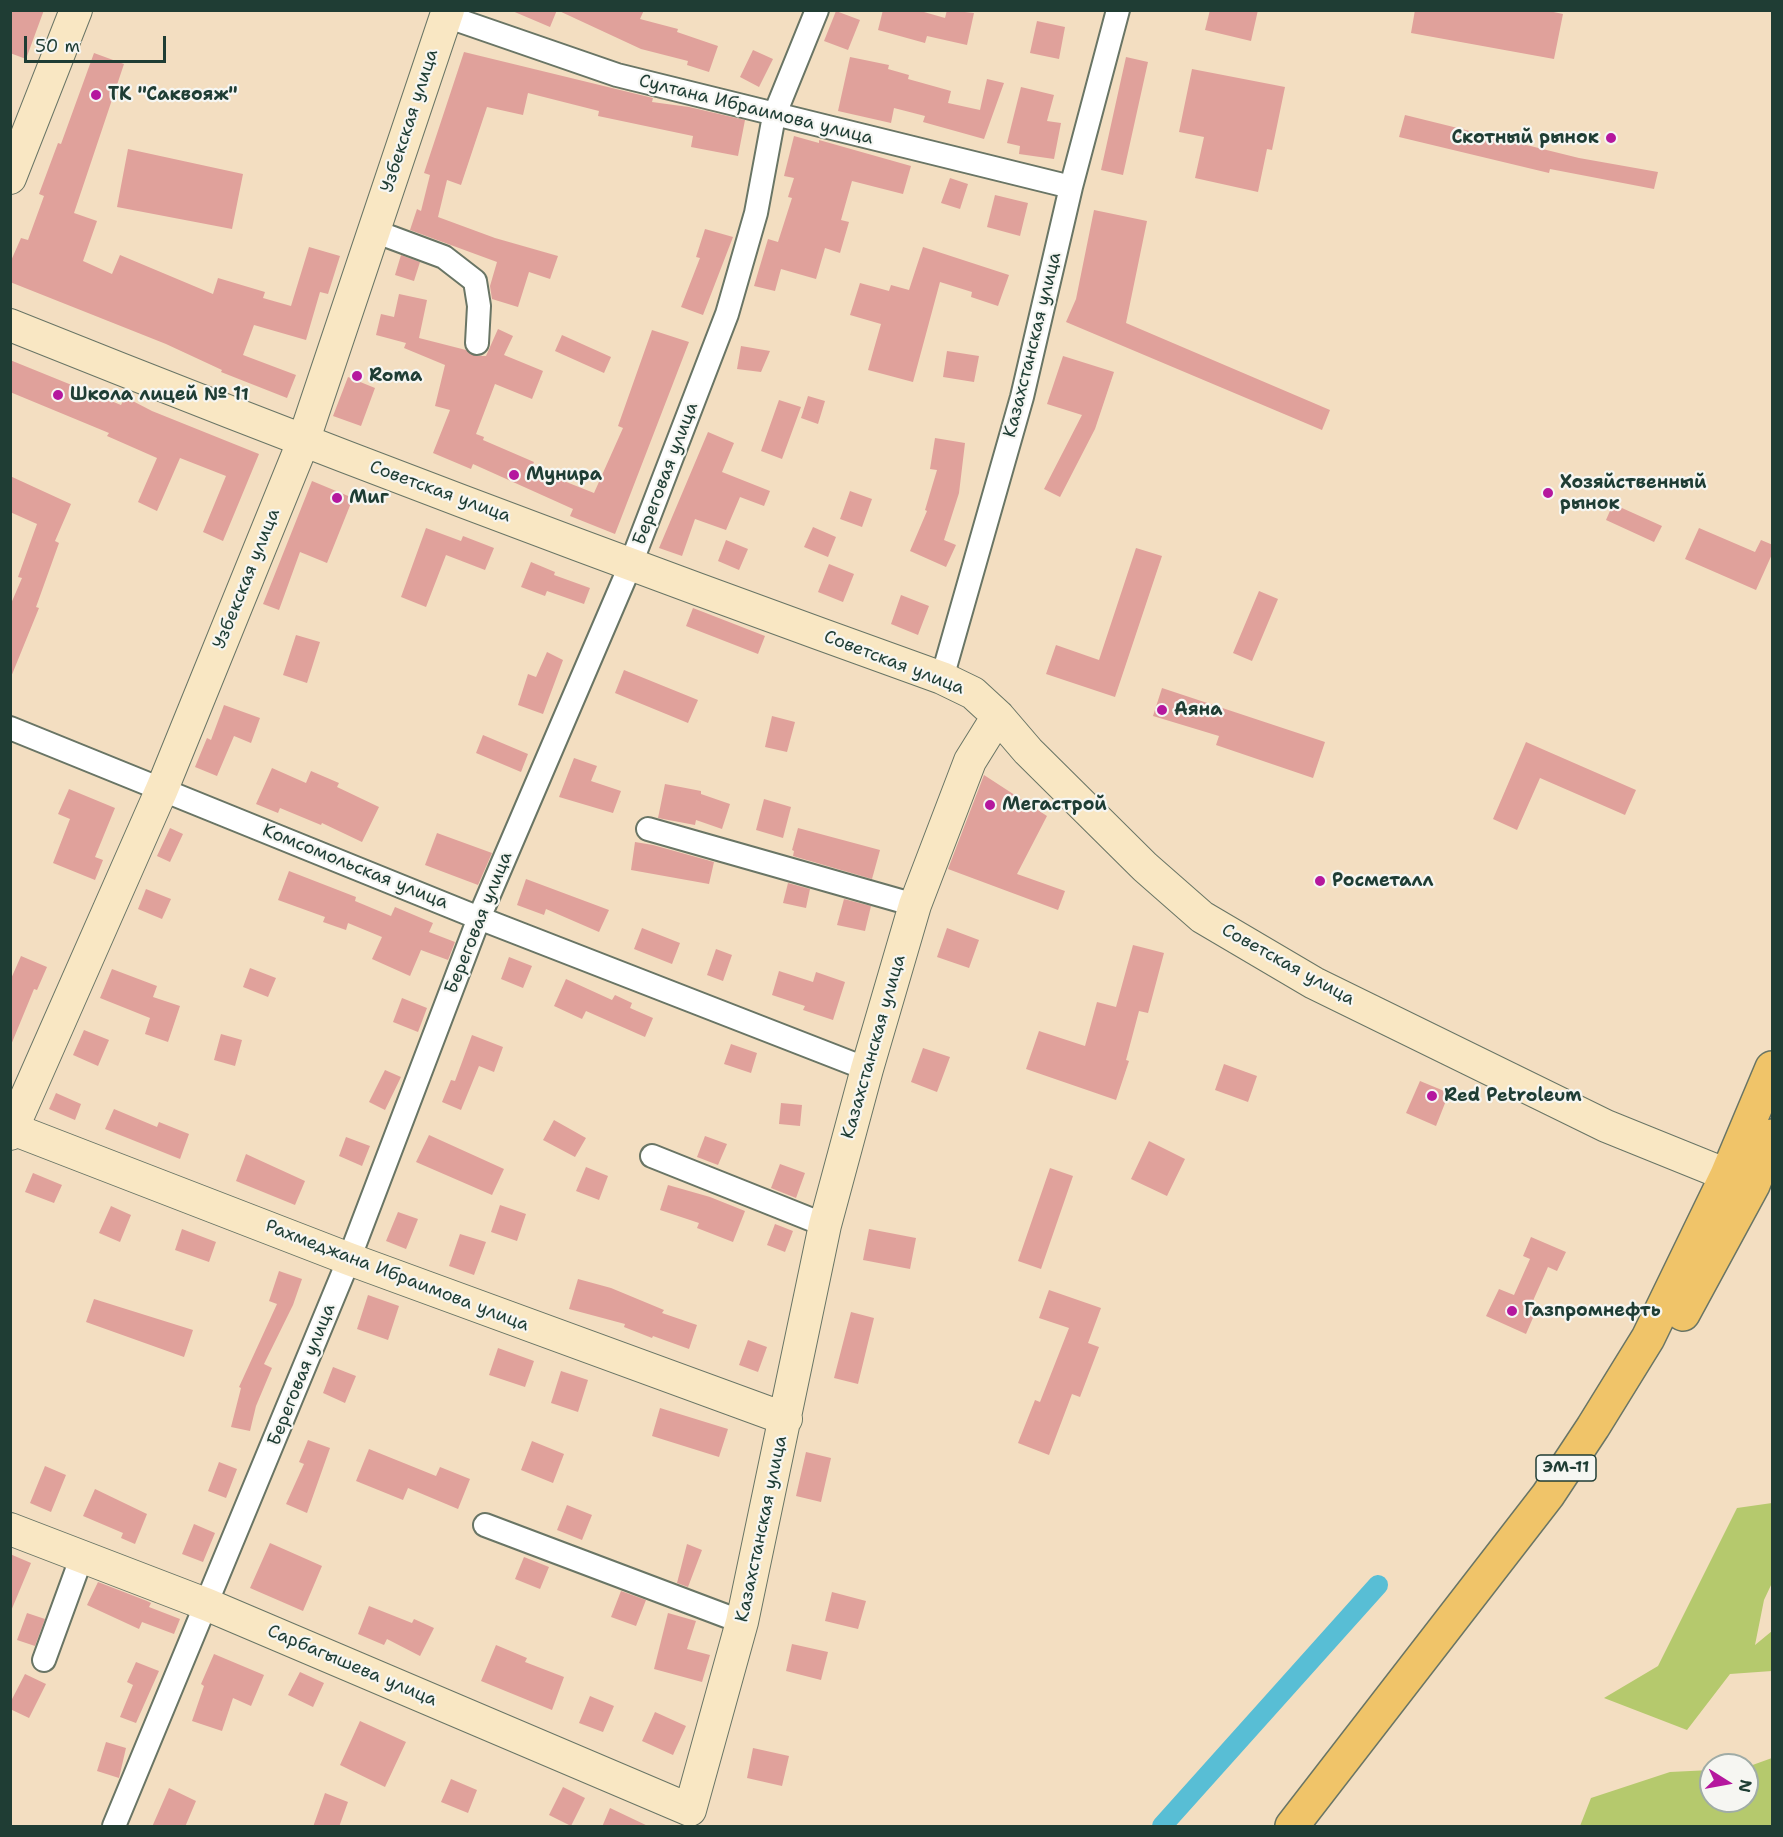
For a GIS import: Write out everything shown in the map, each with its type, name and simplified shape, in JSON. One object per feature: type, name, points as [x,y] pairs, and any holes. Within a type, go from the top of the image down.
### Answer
[{"type":"highway","name":"ЭМ-11","points":[[1320,1827],[1566,1507],[1652,1372],[1740,1180],[1773,1068]]},
{"type":"highway","name":"ЭМ-11","points":[[1292,1827],[1548,1495],[1648,1338],[1740,1180],[1773,1136]]},
{"type":"street","points":[[10,178],[76,10]]},
{"type":"street","name":"Береговая улица","points":[[114,1827],[208,1605],[349,1259],[479,918],[630,566],[726,314],[756,213],[774,116],[817,10]]},
{"type":"street","name":"Казахстанская улица","points":[[942,678],[1023,397],[1071,187],[1118,10]]},
{"type":"street","name":"Султана Ибраимова улица","points":[[447,14],[616,75],[774,116],[1071,187]]},
{"type":"street","name":"Узбекская улица","points":[[11,1130],[162,789],[303,442],[447,14]]},
{"type":"street","points":[[374,231],[444,257],[475,281],[480,306],[477,343]]},
{"type":"street","name":"Советская улица","points":[[10,325],[303,442],[515,520],[630,566],[942,678],[973,693],[999,716],[1053,776],[1145,867],[1202,917],[1314,982],[1524,1086],[1606,1126],[1740,1180]]},
{"type":"street","name":"Казахстанская улица","points":[[685,1818],[742,1622],[825,1225],[867,1069],[915,905],[970,761],[999,716]]},
{"type":"street","name":"Комсомольская улица","points":[[10,728],[479,918],[867,1069]]},
{"type":"street","points":[[648,829],[915,905]]},
{"type":"street","name":"Рахмеджана Ибраимова улица","points":[[11,1130],[349,1259],[786,1419]]},
{"type":"street","points":[[652,1156],[825,1225]]},
{"type":"street","points":[[485,1525],[742,1622]]},
{"type":"street","name":"Сарбагышева улица","points":[[10,1529],[208,1605],[685,1818]]},
{"type":"street","points":[[44,1660],[82,1556]]},
{"type":"green space","points":[[1772,1503],[1772,1583],[1764,1600],[1755,1645],[1772,1631],[1772,1671],[1730,1674],[1687,1730],[1604,1698],[1658,1666],[1737,1508]]},
{"type":"green space","points":[[1772,1758],[1772,1826],[1580,1826],[1591,1798],[1670,1772],[1699,1771],[1699,1813],[1759,1813],[1759,1763]]},
{"type":"building","points":[[10,10],[44,10],[26,59],[10,53]]},
{"type":"building","points":[[510,10],[557,10],[550,27]]},
{"type":"building","points":[[557,10],[644,10],[640,19],[678,29],[677,32],[718,46],[709,72],[687,65],[688,61],[641,49]]},
{"type":"building","points":[[883,10],[917,10],[945,18],[947,10],[974,13],[967,45],[927,36],[925,43],[878,30]]},
{"type":"building","points":[[1210,10],[1258,10],[1251,41],[1205,30]]},
{"type":"building","points":[[1415,10],[1544,10],[1563,14],[1554,59],[1411,33]]},
{"type":"building","points":[[836,11],[860,20],[848,50],[824,41]]},
{"type":"building","points":[[1037,21],[1065,27],[1059,59],[1030,53]]},
{"type":"building","points":[[753,50],[773,59],[759,87],[740,77]]},
{"type":"building","points":[[464,52],[653,98],[652,102],[689,107],[745,120],[738,156],[691,147],[693,136],[598,116],[599,111],[528,93],[523,115],[487,107],[461,185],[447,180],[438,217],[495,238],[558,256],[550,279],[529,272],[518,307],[492,299],[490,286],[497,262],[410,230],[417,209],[421,211],[430,175],[424,173]]},
{"type":"building","points":[[94,53],[124,64],[74,213],[97,221],[83,261],[112,274],[120,255],[213,294],[218,278],[265,292],[263,298],[291,306],[309,247],[340,256],[328,294],[320,292],[306,340],[254,325],[243,355],[296,375],[287,398],[221,372],[222,370],[166,344],[10,282],[10,263],[21,238],[28,240],[44,196],[39,194],[58,143],[61,144]]},
{"type":"building","points":[[850,57],[889,65],[888,69],[909,75],[908,79],[951,91],[948,103],[980,110],[987,79],[1004,83],[984,139],[923,122],[925,116],[894,108],[891,123],[838,111]]},
{"type":"building","points":[[1126,57],[1148,62],[1123,175],[1101,170]]},
{"type":"building","points":[[1192,69],[1285,87],[1272,150],[1267,149],[1258,192],[1195,178],[1204,137],[1179,132]]},
{"type":"building","points":[[1021,87],[1054,95],[1047,121],[1061,123],[1054,159],[1019,154],[1020,146],[1007,143]]},
{"type":"building","points":[[1405,115],[1579,158],[1658,172],[1654,189],[1550,169],[1549,173],[1399,137]]},
{"type":"building","points":[[794,136],[819,143],[819,140],[911,166],[903,194],[852,181],[841,220],[849,222],[840,253],[825,248],[816,279],[781,269],[775,291],[754,286],[768,239],[778,242],[792,198],[788,197],[794,178],[784,176]]},
{"type":"building","points":[[128,149],[243,174],[232,229],[117,207]]},
{"type":"building","points":[[950,178],[968,184],[960,209],[941,203]]},
{"type":"building","points":[[995,195],[1028,203],[1020,236],[987,227]]},
{"type":"building","points":[[1094,210],[1147,221],[1126,323],[1330,410],[1322,430],[1066,322],[1076,299]]},
{"type":"building","points":[[705,229],[733,237],[703,315],[681,307],[700,258],[696,257]]},
{"type":"building","points":[[923,247],[1009,275],[998,306],[971,297],[972,292],[940,282],[913,382],[868,370],[881,324],[850,315],[860,283],[889,291],[891,285],[909,290]]},
{"type":"building","points":[[401,255],[420,262],[414,281],[395,275]]},
{"type":"building","points":[[399,294],[427,300],[419,338],[466,350],[477,356],[486,356],[498,329],[513,336],[504,355],[543,371],[532,399],[495,384],[476,434],[484,437],[483,440],[534,462],[531,468],[594,493],[623,428],[618,426],[652,330],[689,342],[615,534],[570,516],[573,509],[473,464],[471,469],[433,453],[450,410],[435,406],[445,365],[404,348],[406,343],[376,335],[381,314],[394,317]]},
{"type":"building","points":[[562,335],[611,357],[604,373],[555,351]]},
{"type":"building","points":[[741,346],[770,351],[761,372],[737,369]]},
{"type":"building","points":[[947,351],[979,356],[974,382],[943,377]]},
{"type":"building","points":[[1063,356],[1114,372],[1095,429],[1060,497],[1044,489],[1082,415],[1047,404]]},
{"type":"building","points":[[10,360],[121,405],[125,397],[152,411],[259,454],[223,541],[203,532],[226,476],[180,458],[157,511],[138,502],[157,458],[107,436],[109,433],[10,392]]},
{"type":"building","points":[[348,377],[375,388],[361,426],[333,416]]},
{"type":"building","points":[[808,396],[825,401],[818,424],[801,418]]},
{"type":"building","points":[[779,400],[801,407],[782,459],[761,451]]},
{"type":"building","points":[[708,432],[734,443],[722,472],[770,491],[764,506],[740,497],[726,530],[695,519],[682,556],[659,548]]},
{"type":"building","points":[[935,438],[965,443],[959,493],[944,540],[956,545],[946,567],[910,551],[927,511],[925,510],[937,470],[930,469]]},
{"type":"building","points":[[10,476],[71,504],[55,541],[59,543],[36,607],[39,608],[11,677],[10,606],[22,578],[18,577],[37,524],[10,512]]},
{"type":"building","points":[[312,481],[353,498],[327,563],[300,552],[279,610],[263,604]]},
{"type":"building","points":[[850,491],[872,499],[862,527],[840,519]]},
{"type":"building","points":[[1613,504],[1662,526],[1654,542],[1606,520]]},
{"type":"building","points":[[813,527],[836,537],[828,557],[804,547]]},
{"type":"building","points":[[426,528],[461,541],[463,536],[494,548],[485,570],[446,555],[426,607],[401,597]]},
{"type":"building","points":[[1699,528],[1755,552],[1761,540],[1773,545],[1773,552],[1756,590],[1685,559]]},
{"type":"building","points":[[726,540],[748,549],[739,570],[718,561]]},
{"type":"building","points":[[1136,548],[1162,556],[1115,697],[1046,674],[1056,645],[1099,660]]},
{"type":"building","points":[[531,562],[555,572],[554,575],[590,588],[584,604],[547,591],[545,596],[521,587]]},
{"type":"building","points":[[829,564],[854,574],[843,602],[818,592]]},
{"type":"building","points":[[1259,591],[1278,599],[1252,661],[1233,653]]},
{"type":"building","points":[[901,595],[929,606],[918,635],[891,624]]},
{"type":"building","points":[[693,608],[765,636],[758,654],[686,626]]},
{"type":"building","points":[[296,635],[320,642],[307,683],[283,675]]},
{"type":"building","points":[[547,652],[563,660],[543,714],[518,705],[528,674],[536,677]]},
{"type":"building","points":[[624,670],[698,700],[688,723],[615,693]]},
{"type":"building","points":[[1162,688],[1325,742],[1313,778],[1216,745],[1219,736],[1153,716]]},
{"type":"building","points":[[224,705],[260,718],[251,743],[234,736],[217,776],[195,767],[207,738],[211,740]]},
{"type":"building","points":[[772,716],[795,722],[787,752],[765,747]]},
{"type":"building","points":[[483,735],[528,754],[521,772],[476,753]]},
{"type":"building","points":[[1526,742],[1636,790],[1625,815],[1540,778],[1517,830],[1493,819]]},
{"type":"building","points":[[574,758],[597,766],[591,781],[621,791],[613,813],[559,797]]},
{"type":"building","points":[[272,768],[306,783],[311,771],[339,783],[337,787],[379,807],[362,842],[322,823],[321,825],[280,808],[278,813],[256,804]]},
{"type":"building","points":[[984,775],[1047,816],[1017,874],[1065,891],[1058,910],[948,869]]},
{"type":"building","points":[[665,784],[701,791],[701,794],[730,804],[722,829],[696,820],[695,825],[658,818]]},
{"type":"building","points":[[69,789],[115,808],[95,857],[103,860],[95,880],[53,863],[70,819],[58,814]]},
{"type":"building","points":[[764,799],[791,807],[783,838],[756,830]]},
{"type":"building","points":[[170,828],[183,834],[170,862],[157,856]]},
{"type":"building","points":[[798,828],[880,850],[872,879],[793,856],[794,851],[792,850]]},
{"type":"building","points":[[437,833],[492,853],[478,885],[425,865]]},
{"type":"building","points":[[635,842],[714,862],[709,884],[631,870]]},
{"type":"building","points":[[289,871],[356,897],[355,901],[391,916],[395,907],[433,923],[429,932],[455,942],[448,960],[421,950],[410,976],[372,959],[382,937],[348,923],[346,930],[323,922],[325,917],[278,900]]},
{"type":"building","points":[[526,879],[609,910],[599,932],[546,909],[544,915],[517,905]]},
{"type":"building","points":[[788,883],[810,889],[806,908],[783,903]]},
{"type":"building","points":[[146,889],[171,899],[162,919],[138,909]]},
{"type":"building","points":[[844,899],[871,906],[865,931],[837,925]]},
{"type":"building","points":[[642,928],[680,943],[672,964],[634,949]]},
{"type":"building","points":[[947,928],[979,940],[969,968],[937,957]]},
{"type":"building","points":[[1133,945],[1164,953],[1148,1013],[1139,1011],[1126,1060],[1129,1061],[1116,1100],[1026,1069],[1039,1031],[1085,1046],[1097,1002],[1116,1007]]},
{"type":"building","points":[[716,949],[732,955],[723,981],[707,975]]},
{"type":"building","points":[[21,956],[47,967],[37,990],[34,989],[11,1045],[10,981]]},
{"type":"building","points":[[509,957],[532,966],[523,988],[501,979]]},
{"type":"building","points":[[250,968],[276,978],[268,997],[243,987]]},
{"type":"building","points":[[112,969],[157,986],[153,997],[180,1006],[168,1042],[145,1034],[150,1018],[100,998]]},
{"type":"building","points":[[779,971],[813,982],[816,972],[845,982],[833,1020],[803,1010],[805,1006],[772,995]]},
{"type":"building","points":[[566,979],[612,1000],[615,995],[632,1003],[630,1008],[653,1018],[645,1037],[586,1011],[582,1019],[554,1006]]},
{"type":"building","points":[[402,998],[427,1008],[418,1032],[393,1022]]},
{"type":"building","points":[[84,1030],[109,1040],[98,1066],[73,1055]]},
{"type":"building","points":[[221,1034],[242,1040],[235,1066],[214,1060]]},
{"type":"building","points":[[472,1035],[503,1047],[494,1072],[479,1066],[461,1110],[442,1102],[451,1080],[455,1081]]},
{"type":"building","points":[[731,1044],[757,1053],[751,1073],[724,1064]]},
{"type":"building","points":[[923,1048],[950,1057],[937,1092],[911,1082]]},
{"type":"building","points":[[1224,1064],[1257,1076],[1248,1102],[1215,1090]]},
{"type":"building","points":[[385,1070],[401,1077],[385,1110],[369,1102]]},
{"type":"building","points":[[1420,1081],[1449,1093],[1436,1126],[1406,1113]]},
{"type":"building","points":[[56,1093],[81,1104],[75,1120],[49,1109]]},
{"type":"building","points":[[781,1103],[802,1105],[800,1126],[779,1124]]},
{"type":"building","points":[[114,1109],[157,1127],[159,1122],[189,1134],[180,1159],[105,1129]]},
{"type":"building","points":[[554,1120],[586,1138],[575,1157],[543,1140]]},
{"type":"building","points":[[429,1135],[504,1169],[492,1195],[416,1162]]},
{"type":"building","points":[[705,1136],[727,1144],[718,1165],[697,1157]]},
{"type":"building","points":[[346,1137],[370,1146],[362,1166],[339,1156]]},
{"type":"building","points":[[1149,1141],[1185,1159],[1167,1196],[1131,1179]]},
{"type":"building","points":[[246,1154],[305,1181],[295,1205],[236,1181]]},
{"type":"building","points":[[780,1164],[805,1173],[796,1198],[771,1188]]},
{"type":"building","points":[[586,1167],[608,1176],[599,1200],[576,1191]]},
{"type":"building","points":[[1050,1168],[1073,1176],[1041,1269],[1018,1261]]},
{"type":"building","points":[[33,1173],[62,1185],[54,1203],[25,1192]]},
{"type":"building","points":[[668,1185],[710,1197],[745,1211],[733,1242],[697,1228],[699,1223],[660,1210]]},
{"type":"building","points":[[500,1205],[526,1214],[517,1241],[491,1232]]},
{"type":"building","points":[[111,1206],[131,1215],[120,1242],[99,1233]]},
{"type":"building","points":[[398,1212],[418,1219],[406,1249],[386,1241]]},
{"type":"building","points":[[775,1224],[793,1231],[785,1252],[767,1245]]},
{"type":"building","points":[[182,1229],[216,1242],[209,1262],[175,1250]]},
{"type":"building","points":[[869,1229],[916,1238],[910,1269],[863,1260]]},
{"type":"building","points":[[460,1234],[486,1242],[474,1275],[449,1266]]},
{"type":"building","points":[[1531,1237],[1566,1252],[1557,1271],[1548,1267],[1532,1303],[1538,1306],[1526,1334],[1486,1316],[1499,1289],[1514,1295],[1530,1259],[1523,1256]]},
{"type":"building","points":[[279,1271],[302,1279],[293,1305],[264,1364],[272,1368],[256,1406],[250,1431],[231,1427],[241,1388],[239,1387],[277,1304],[269,1301]]},
{"type":"building","points":[[578,1279],[611,1288],[664,1310],[662,1313],[697,1325],[689,1349],[653,1336],[652,1338],[624,1327],[625,1324],[569,1309]]},
{"type":"building","points":[[1049,1290],[1101,1308],[1088,1343],[1099,1347],[1080,1397],[1072,1394],[1049,1455],[1018,1443],[1035,1400],[1040,1402],[1069,1328],[1039,1318]]},
{"type":"building","points":[[368,1295],[399,1306],[388,1340],[357,1329]]},
{"type":"building","points":[[94,1299],[193,1330],[184,1357],[86,1322]]},
{"type":"building","points":[[851,1312],[874,1318],[858,1384],[834,1378]]},
{"type":"building","points":[[748,1340],[767,1347],[758,1372],[739,1365]]},
{"type":"building","points":[[498,1348],[534,1361],[525,1387],[489,1375]]},
{"type":"building","points":[[333,1367],[356,1376],[345,1403],[323,1393]]},
{"type":"building","points":[[561,1371],[588,1380],[578,1412],[551,1403]]},
{"type":"building","points":[[660,1408],[728,1429],[719,1457],[652,1436]]},
{"type":"building","points":[[308,1440],[330,1448],[307,1513],[286,1504],[304,1464],[299,1462]]},
{"type":"building","points":[[532,1441],[564,1454],[553,1483],[521,1470]]},
{"type":"building","points":[[369,1449],[436,1476],[440,1467],[470,1479],[458,1509],[408,1488],[403,1500],[356,1481]]},
{"type":"building","points":[[806,1452],[831,1458],[821,1502],[796,1496]]},
{"type":"building","points":[[219,1462],[237,1469],[226,1498],[208,1491]]},
{"type":"building","points":[[45,1466],[66,1475],[51,1512],[30,1503]]},
{"type":"building","points":[[95,1489],[147,1514],[135,1544],[121,1538],[123,1533],[83,1516]]},
{"type":"building","points":[[567,1505],[592,1515],[582,1540],[557,1530]]},
{"type":"building","points":[[194,1524],[215,1533],[203,1562],[182,1554]]},
{"type":"building","points":[[270,1543],[322,1566],[303,1611],[250,1588]]},
{"type":"building","points":[[687,1544],[702,1550],[688,1587],[677,1583]]},
{"type":"building","points":[[10,1554],[31,1563],[11,1611],[10,1611]]},
{"type":"building","points":[[524,1557],[549,1567],[540,1589],[515,1579]]},
{"type":"building","points":[[98,1582],[147,1601],[151,1603],[149,1607],[180,1619],[174,1634],[142,1622],[139,1629],[87,1605]]},
{"type":"building","points":[[621,1591],[646,1600],[636,1626],[611,1617]]},
{"type":"building","points":[[832,1592],[866,1601],[858,1629],[825,1621]]},
{"type":"building","points":[[369,1606],[412,1623],[414,1619],[434,1628],[420,1656],[387,1639],[384,1645],[358,1634]]},
{"type":"building","points":[[27,1613],[45,1619],[35,1646],[17,1640]]},
{"type":"building","points":[[668,1613],[696,1621],[687,1649],[710,1655],[702,1682],[654,1669]]},
{"type":"building","points":[[792,1644],[828,1652],[821,1680],[786,1671]]},
{"type":"building","points":[[496,1645],[527,1658],[525,1662],[564,1677],[552,1710],[481,1681]]},
{"type":"building","points":[[214,1654],[264,1675],[251,1706],[233,1698],[222,1731],[192,1721],[204,1686],[201,1684]]},
{"type":"building","points":[[136,1662],[159,1671],[136,1723],[120,1717],[133,1685],[127,1682]]},
{"type":"building","points":[[300,1672],[324,1683],[313,1707],[288,1695]]},
{"type":"building","points":[[25,1674],[46,1684],[29,1718],[10,1709],[10,1703]]},
{"type":"building","points":[[590,1696],[614,1706],[603,1732],[579,1723]]},
{"type":"building","points":[[655,1712],[686,1726],[673,1755],[642,1741]]},
{"type":"building","points":[[360,1721],[406,1742],[385,1787],[340,1765]]},
{"type":"building","points":[[106,1742],[126,1748],[119,1778],[97,1771]]},
{"type":"building","points":[[753,1748],[789,1756],[782,1786],[747,1778]]},
{"type":"building","points":[[451,1779],[477,1790],[468,1813],[441,1802]]},
{"type":"building","points":[[563,1787],[585,1798],[571,1826],[549,1815]]},
{"type":"building","points":[[169,1788],[196,1801],[185,1827],[152,1827]]},
{"type":"building","points":[[325,1793],[348,1802],[339,1827],[313,1827]]},
{"type":"building","points":[[610,1808],[650,1827],[602,1827]]},
{"type":"waterway","points":[[1162,1826],[1378,1585]]},
{"type":"place","name":"ТК \"Саквояж\"","points":[[96,95]]},
{"type":"place","name":"Скотный рынок","points":[[1611,138]]},
{"type":"place","name":"Roma","points":[[357,376]]},
{"type":"place","name":"Школа лицей № 11","points":[[58,395]]},
{"type":"place","name":"Мунира","points":[[514,475]]},
{"type":"place","name":"Хозяйственный рынок","points":[[1548,493]]},
{"type":"place","name":"Миг","points":[[337,498]]},
{"type":"place","name":"Аяна","points":[[1162,710]]},
{"type":"place","name":"Мегастрой","points":[[990,805]]},
{"type":"place","name":"Росметалл","points":[[1320,881]]},
{"type":"place","name":"Red Petroleum","points":[[1432,1096]]},
{"type":"place","name":"Газпромнефть","points":[[1512,1311]]}]
